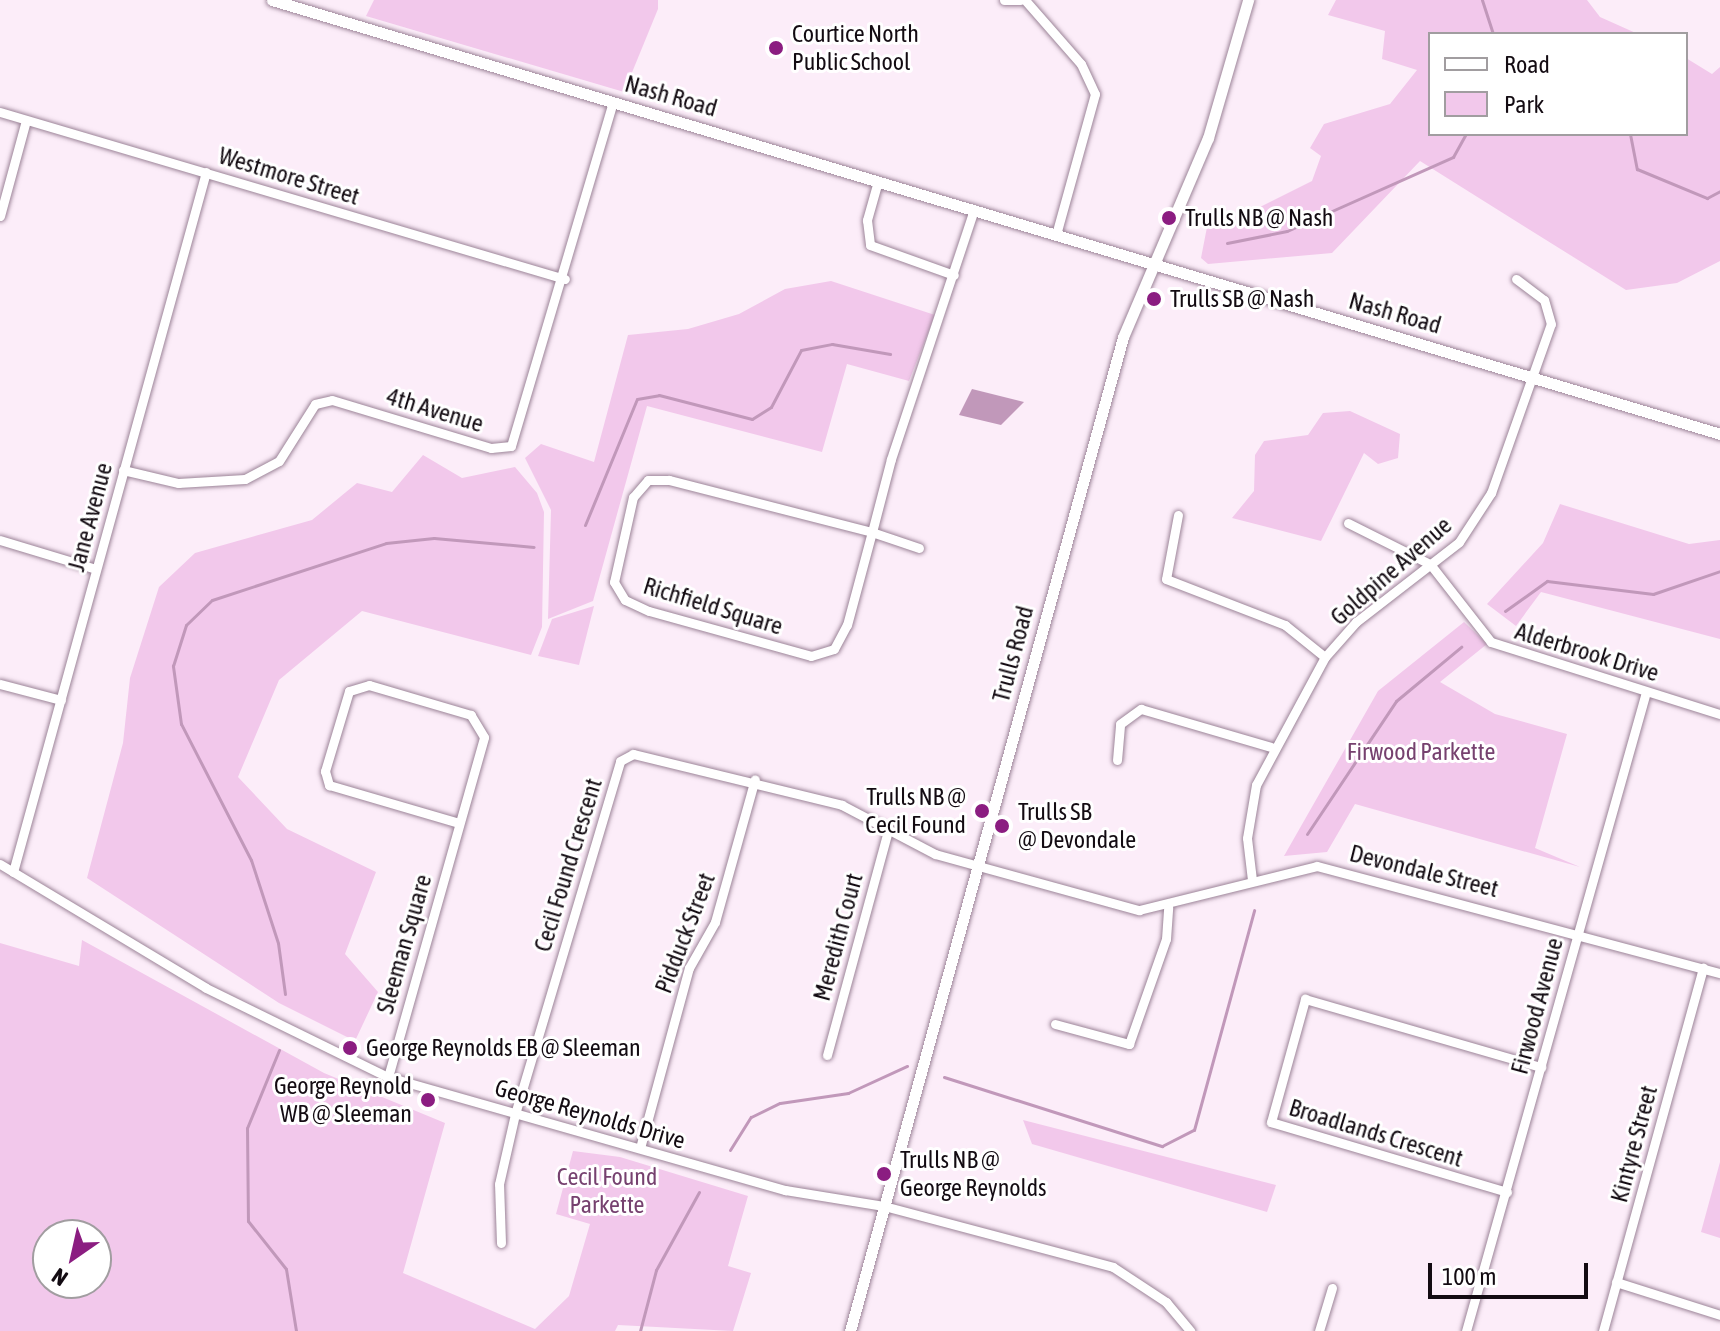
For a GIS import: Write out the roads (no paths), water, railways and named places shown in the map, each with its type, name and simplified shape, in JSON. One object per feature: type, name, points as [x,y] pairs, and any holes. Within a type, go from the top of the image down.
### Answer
[{"type":"street","name":"Nash Road","points":[[272,0],[1720,434]]},
{"type":"street","points":[[1004,0],[1023,0],[1081,64],[1095,94],[1056,235]]},
{"type":"street","name":"Trulls Road","points":[[850,1331],[1123,337],[1208,138],[1248,0]]},
{"type":"street","name":"4th Avenue","points":[[123,470],[178,483],[245,479],[279,461],[315,404],[332,400],[491,448],[511,446],[565,279],[613,102]]},
{"type":"street","name":"Westmore Street","points":[[0,112],[565,279]]},
{"type":"street","points":[[0,216],[26,120]]},
{"type":"street","name":"Jane Avenue","points":[[13,872],[206,172]]},
{"type":"street","points":[[878,181],[867,220],[870,245],[954,275]]},
{"type":"street","name":"Richfield Square","points":[[872,532],[648,480],[633,497],[614,582],[625,600],[649,611],[811,656],[834,649],[847,625],[872,532],[974,209]]},
{"type":"street","name":"Goldpine Avenue","points":[[1252,880],[1247,838],[1271,747],[1325,657],[1356,622],[1430,564],[1478,521],[1528,376],[1538,368],[1551,309],[1516,279]]},
{"type":"street","points":[[1178,515],[1166,579],[1285,625],[1325,657]]},
{"type":"street","points":[[1348,523],[1430,564]]},
{"type":"street","points":[[872,532],[919,548]]},
{"type":"street","points":[[0,540],[96,569]]},
{"type":"street","name":"Alderbrook Drive","points":[[1430,564],[1491,642],[1720,714]]},
{"type":"street","points":[[0,684],[61,700]]},
{"type":"street","name":"Sleeman Square","points":[[388,1077],[459,823],[483,725],[369,685],[349,691],[325,771],[329,785],[459,823]]},
{"type":"street","name":"Firwood Avenue","points":[[1466,1331],[1646,692]]},
{"type":"street","points":[[1117,760],[1120,724],[1141,709],[1271,747]]},
{"type":"street","name":"Cecil Found Crescent","points":[[501,1243],[498,1195],[515,1114],[620,761],[633,754],[755,779],[842,805],[888,830],[978,865]]},
{"type":"street","name":"Pidduck Street","points":[[640,1148],[689,968],[715,922],[755,779]]},
{"type":"street","name":"Meredith Court","points":[[827,1055],[888,830]]},
{"type":"street","name":"George Reynolds Drive","points":[[0,864],[206,988],[388,1077],[785,1190],[884,1206],[1113,1267],[1166,1302],[1190,1331]]},
{"type":"street","name":"Devondale Street","points":[[978,865],[1139,910],[1168,907],[1252,880],[1317,866],[1347,870],[1578,931],[1720,973]]},
{"type":"street","points":[[1055,1024],[1129,1044],[1162,953],[1168,907]]},
{"type":"street","name":"Kintyre Street","points":[[1603,1331],[1703,968]]},
{"type":"street","name":"Broadlands Crescent","points":[[1507,1192],[1271,1122],[1305,999],[1541,1067]]},
{"type":"street","points":[[1616,1282],[1720,1315]]},
{"type":"street","points":[[1319,1331],[1332,1288]]},
{"type":"waterway","points":[[1482,0],[1492,32]]},
{"type":"waterway","points":[[1227,243],[1287,231],[1453,157],[1465,136]]},
{"type":"waterway","points":[[1630,136],[1637,169],[1707,198],[1720,191]]},
{"type":"waterway","points":[[585,525],[637,399],[659,395],[752,419],[771,407],[801,350],[832,344],[890,354]]},
{"type":"waterway","points":[[285,994],[278,943],[251,860],[181,724],[173,666],[186,625],[212,600],[386,543],[434,538],[534,547]]},
{"type":"waterway","points":[[1505,611],[1547,581],[1653,594],[1720,571]]},
{"type":"waterway","points":[[1307,834],[1396,701],[1461,647]]},
{"type":"waterway","points":[[944,1077],[1162,1146],[1194,1130],[1254,910]]},
{"type":"waterway","points":[[279,1050],[247,1128],[248,1221],[286,1269],[296,1331]]},
{"type":"waterway","points":[[730,1150],[751,1117],[780,1103],[848,1093],[907,1066]]},
{"type":"waterway","points":[[640,1331],[656,1270],[699,1192]]},
{"type":"place","name":"Courtice North Public School","points":[[776,48]]},
{"type":"place","name":"Trulls NB @ Nash","points":[[1169,218]]},
{"type":"place","name":"Trulls SB @ Nash","points":[[1154,299]]},
{"type":"place","name":"Trulls NB @ Cecil Found","points":[[982,811]]},
{"type":"place","name":"Trulls SB @ Devondale","points":[[1002,826]]},
{"type":"place","name":"George Reynolds EB @ Sleeman","points":[[350,1048]]},
{"type":"place","name":"George Reynold WB @ Sleeman","points":[[428,1100]]},
{"type":"place","name":"Trulls NB @ George Reynolds","points":[[884,1174]]},
{"type":"park label","name":"Firwood Parkette","points":[[1421,752]]},
{"type":"park label","name":"Cecil Found Parkette","points":[[607,1191]]}]
